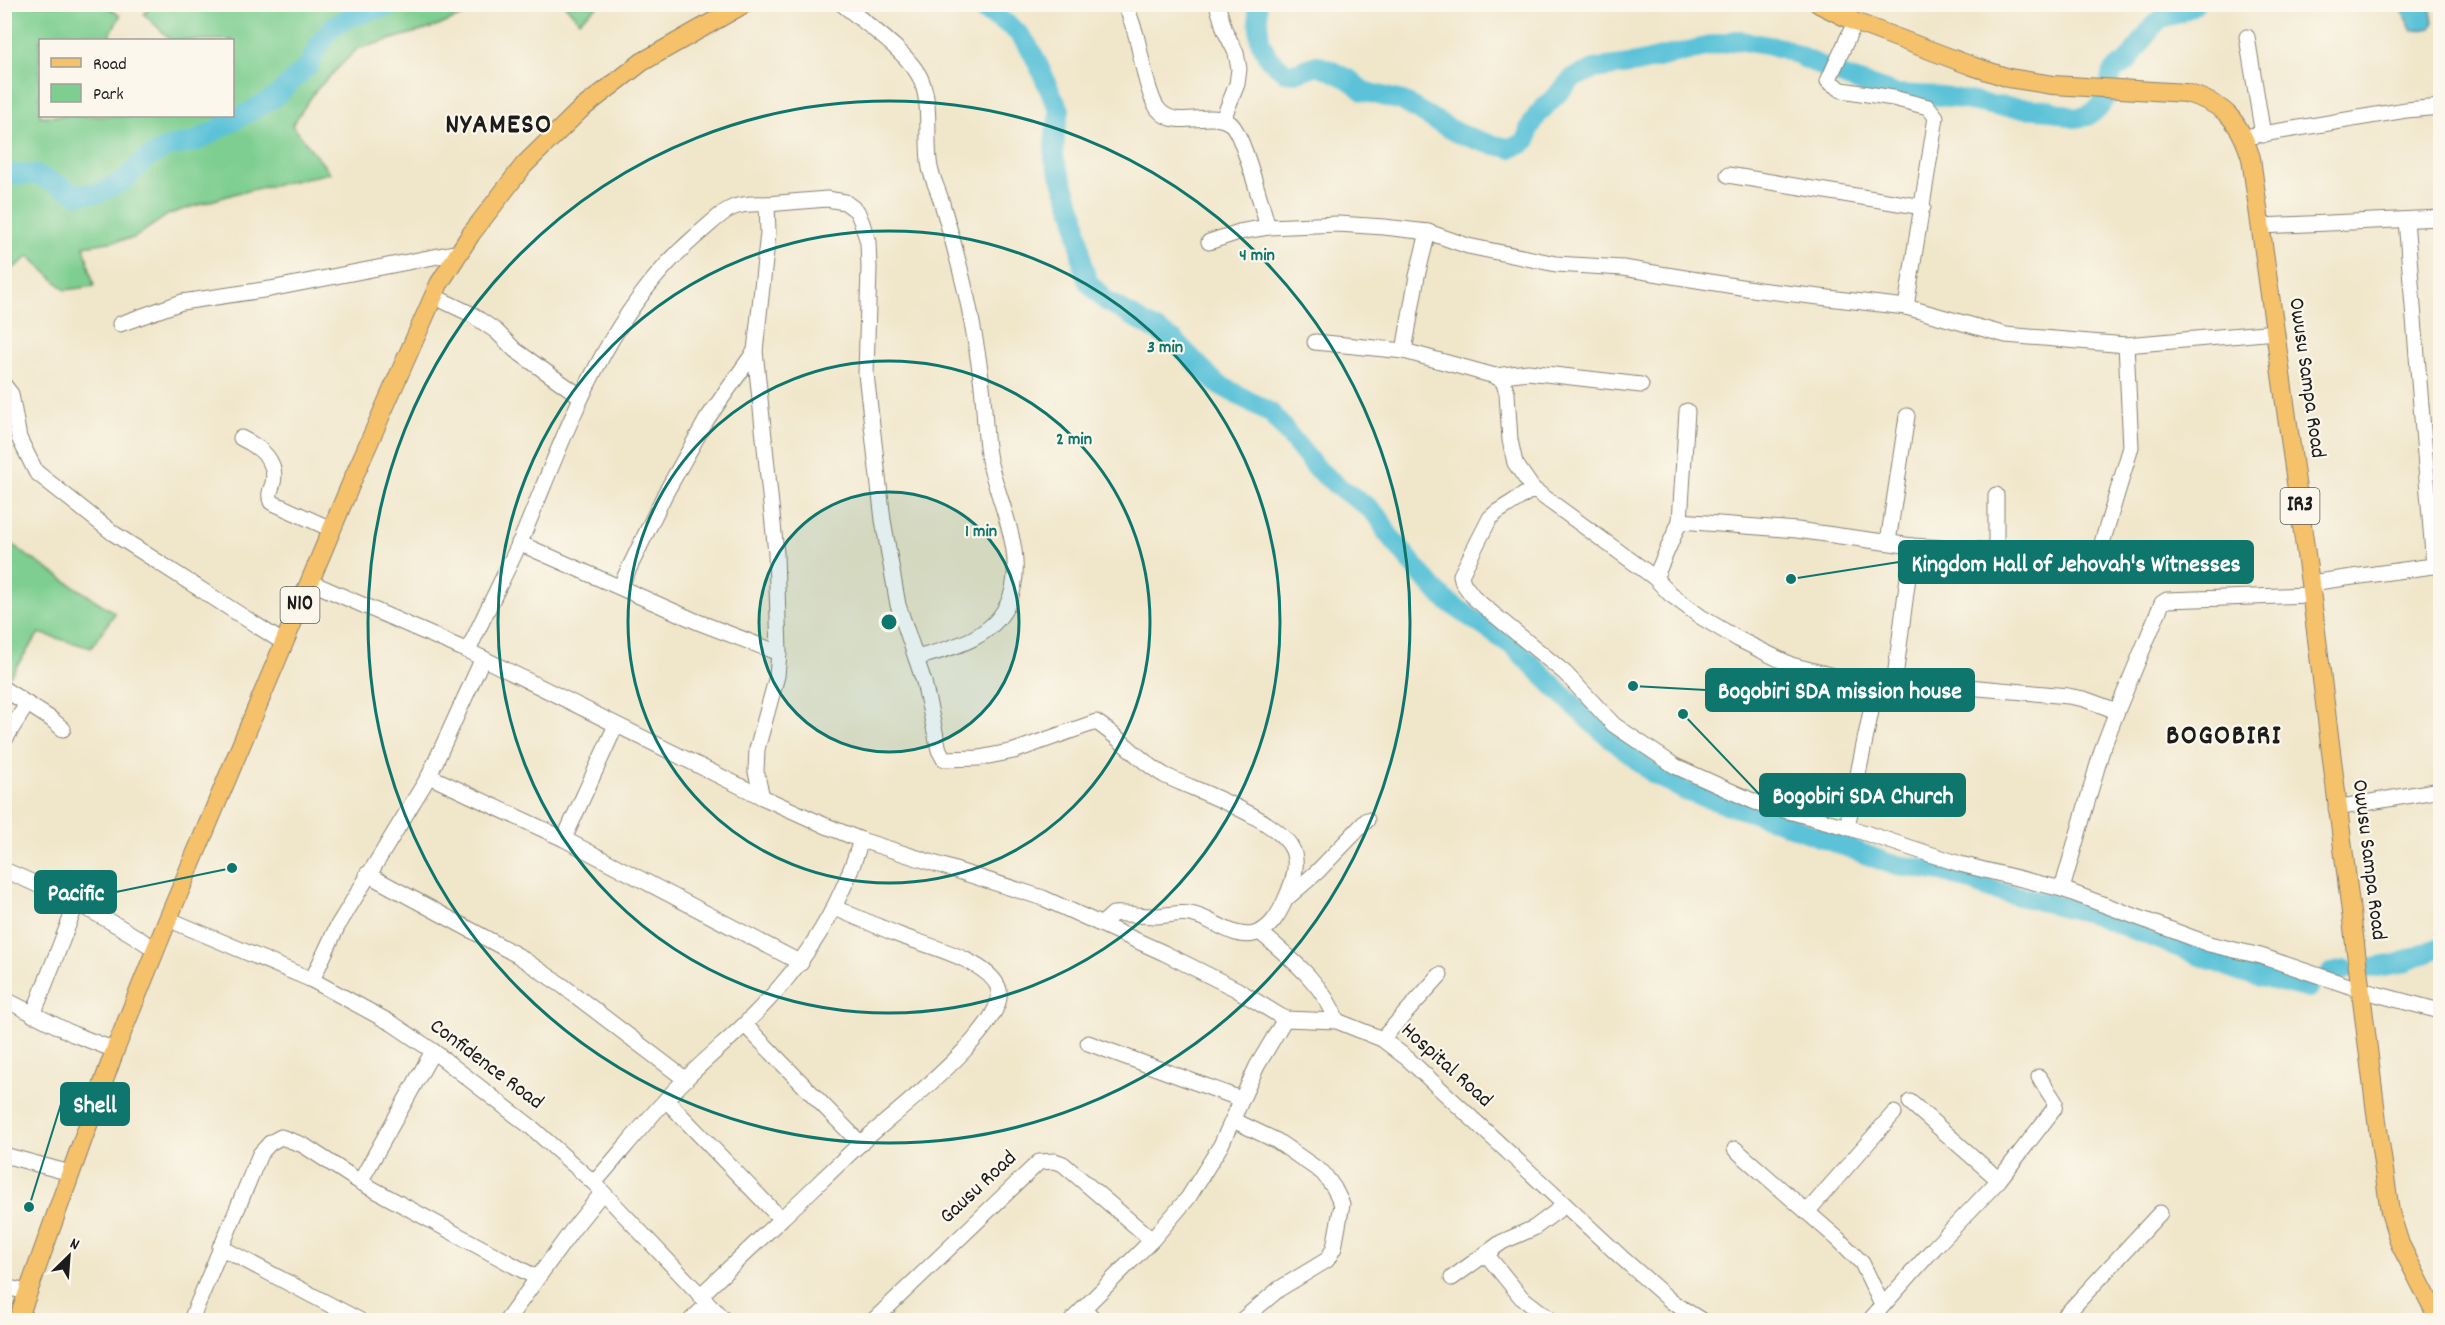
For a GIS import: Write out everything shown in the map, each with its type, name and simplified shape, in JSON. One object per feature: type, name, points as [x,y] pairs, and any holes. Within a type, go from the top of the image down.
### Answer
[{"type":"main road","name":"N10","points":[[18,1320],[115,1050],[332,529],[433,296],[459,252],[524,165],[580,110],[642,62],[744,4]]},
{"type":"main road","name":"Owusu Sampa Road","points":[[1819,4],[1855,22],[2009,78],[2053,85],[2186,93],[2206,99],[2222,108],[2254,136],[2250,158],[2311,589],[2336,808],[2390,1212],[2400,1244],[2438,1320]]},
{"type":"street","points":[[842,4],[894,47],[912,66],[922,82],[926,101],[931,171],[947,219],[966,292],[977,351],[989,460],[1013,546],[1015,580],[1009,602],[995,622],[983,634],[969,641],[916,658]]},
{"type":"street","points":[[1125,4],[1158,110],[1167,116],[1182,120],[1223,119],[1233,126],[1241,142],[1268,227]]},
{"type":"street","points":[[1217,4],[1225,31],[1236,53],[1239,69],[1237,84],[1223,119]]},
{"type":"street","points":[[1855,22],[1828,81],[1842,90],[1893,98],[1931,109],[1936,117],[1906,307]]},
{"type":"street","points":[[2247,37],[2254,136],[2406,110],[2440,107]]},
{"type":"street","points":[[1728,175],[1923,207]]},
{"type":"street","points":[[468,651],[519,543],[580,396],[626,315],[664,266],[726,210],[739,204],[827,199],[845,202],[857,211],[867,242],[869,267],[866,374],[883,520],[898,605],[924,682],[939,750],[944,759],[979,758],[1014,751],[1096,722],[1143,762],[1164,775],[1209,793],[1249,814],[1287,841],[1294,852],[1296,868],[1286,899],[1272,923],[1260,932],[1243,935],[1189,914],[1155,916],[1113,914],[1102,924]]},
{"type":"street","points":[[762,797],[756,772],[757,749],[777,676],[779,653],[776,553],[755,351],[768,232],[767,204]]},
{"type":"street","points":[[2260,226],[2440,218]]},
{"type":"street","points":[[2062,889],[2102,750],[2162,603],[2167,600],[2311,589],[2438,565],[2406,220]]},
{"type":"street","points":[[1209,242],[1239,232],[1268,227],[1338,224],[1428,232],[1468,246],[1556,264],[1623,268],[1837,301],[1906,307],[2006,335],[2126,345],[2276,332]]},
{"type":"street","points":[[1404,351],[1417,276],[1428,232]]},
{"type":"street","points":[[120,324],[182,302],[270,289],[459,252]]},
{"type":"street","points":[[433,296],[471,314],[496,331],[523,356],[580,396]]},
{"type":"street","points":[[1316,342],[1404,351],[1495,376],[1503,381],[1507,393],[1510,440],[1515,463],[1533,489],[1655,578],[1670,594],[1701,617],[1749,645],[1791,665],[1876,687],[1956,686],[2068,696],[2084,699],[2117,711]]},
{"type":"street","points":[[1680,520],[1797,530],[1912,546],[2092,556],[2099,553],[2131,447],[2126,345]]},
{"type":"street","points":[[620,587],[665,494],[706,419],[755,351]]},
{"type":"street","points":[[1495,376],[1527,372],[1641,385]]},
{"type":"street","points":[[4,385],[11,394],[19,438],[36,472],[113,533],[284,643]]},
{"type":"street","points":[[1655,578],[1680,520],[1687,411]]},
{"type":"street","points":[[1888,542],[1906,416]]},
{"type":"street","points":[[241,438],[256,446],[272,463],[274,481],[269,495],[271,501],[332,529]]},
{"type":"street","points":[[1533,489],[1490,518],[1462,569],[1463,583],[1475,599],[1564,673],[1614,725],[1675,766],[1755,802],[1847,827],[1960,864],[2062,889],[2209,944],[2261,956],[2361,990],[2440,1011]]},
{"type":"street","points":[[1996,495],[1996,551]]},
{"type":"street","points":[[519,543],[698,622],[779,653]]},
{"type":"street","points":[[1894,685],[1912,546]]},
{"type":"street","points":[[310,582],[483,658],[762,797],[861,840],[1043,898],[1102,924],[1236,989],[1285,1019],[1240,1099],[1221,1145],[1188,1198],[1152,1239],[1072,1320]]},
{"type":"street","points":[[312,980],[337,927],[367,874],[429,776],[483,658]]},
{"type":"street","points":[[1847,827],[1876,687]]},
{"type":"street","points":[[4,689],[63,729]]},
{"type":"street","points":[[4,741],[27,704]]},
{"type":"street","points":[[564,839],[616,725]]},
{"type":"street","points":[[429,776],[564,839],[801,963]]},
{"type":"street","points":[[2336,808],[2440,790]]},
{"type":"street","points":[[1286,899],[1317,872],[1366,820]]},
{"type":"street","points":[[507,1320],[598,1188],[666,1100],[685,1079],[745,1025],[801,963],[835,908],[853,867],[861,840]]},
{"type":"street","points":[[4,870],[77,902],[121,926],[156,950]]},
{"type":"street","points":[[367,874],[517,955],[563,986],[685,1079]]},
{"type":"street","points":[[33,1015],[77,902]]},
{"type":"street","points":[[691,1320],[704,1300],[781,1219],[861,1144],[938,1077],[985,1027],[997,1010],[1000,998],[999,987],[992,978],[976,966],[835,908]]},
{"type":"street","name":"Confidence Road","points":[[168,920],[312,980],[393,1024],[433,1051],[531,1127],[598,1188],[724,1320]]},
{"type":"street","points":[[1260,932],[1314,981],[1325,995],[1338,1021]]},
{"type":"street","points":[[1382,1039],[1440,975]]},
{"type":"street","points":[[4,999],[33,1015],[115,1050]]},
{"type":"street","name":"Hospital Road","points":[[1285,1019],[1338,1021],[1382,1039],[1408,1059],[1672,1302],[1701,1320]]},
{"type":"street","points":[[745,1025],[861,1144]]},
{"type":"street","points":[[1088,1043],[1240,1099]]},
{"type":"street","points":[[360,1182],[433,1051]]},
{"type":"street","points":[[1870,1320],[1999,1180],[2054,1109],[2055,1102],[2038,1077]]},
{"type":"street","points":[[666,1100],[781,1219]]},
{"type":"street","points":[[1910,1102],[1999,1180]]},
{"type":"street","points":[[1807,1212],[1894,1113]]},
{"type":"street","points":[[1233,1120],[1277,1141],[1323,1173],[1342,1204],[1334,1248],[1327,1260],[1279,1289],[1242,1320]]},
{"type":"street","points":[[191,1320],[261,1154],[270,1143],[281,1137],[303,1144],[360,1182],[537,1278]]},
{"type":"street","points":[[1735,1149],[1862,1263],[1882,1305]]},
{"type":"street","points":[[4,1155],[70,1173]]},
{"type":"street","name":"Gausu Road","points":[[874,1320],[1039,1162],[1055,1161],[1063,1164],[1152,1239]]},
{"type":"street","points":[[1452,1278],[1502,1242],[1534,1228],[1565,1205]]},
{"type":"street","points":[[2061,1320],[2160,1214]]},
{"type":"street","points":[[220,1248],[350,1318]]},
{"type":"street","points":[[1486,1254],[1521,1297],[1551,1320]]},
{"type":"street","points":[[4,1287],[28,1292]]},
{"type":"street","points":[[1084,1309],[1095,1320]]},
{"type":"green space","points":[[13,5],[106,5],[120,16],[108,39],[39,39],[39,117],[234,117],[234,39],[170,39],[144,14],[153,5],[487,5],[438,26],[357,49],[316,90],[292,125],[330,173],[237,193],[169,214],[134,238],[84,246],[94,286],[65,290],[29,256],[5,275],[4,30]]},
{"type":"green space","points":[[565,5],[599,5],[579,21]]},
{"type":"green space","points":[[4,538],[115,613],[91,648],[39,633],[10,676],[5,674]]},
{"type":"water","points":[[2399,5],[2430,5],[2433,23],[2431,28],[2412,31]]},
{"type":"waterway","points":[[4,174],[37,175],[77,194],[99,193],[126,179],[144,160],[168,147],[195,142],[274,98],[309,65],[320,43],[333,26],[355,15],[396,4]]},
{"type":"waterway","points":[[974,4],[1006,23],[1019,34],[1033,55],[1060,110],[1055,133],[1054,158],[1075,216],[1083,267],[1088,282],[1106,301],[1175,341],[1216,383],[1271,413],[1316,468],[1367,506],[1380,519],[1387,533],[1434,589],[1448,602],[1514,647],[1591,722],[1654,774],[1687,792],[1766,817],[1891,864],[1948,873],[1993,890],[2090,913],[2241,972],[2309,989]]},
{"type":"waterway","points":[[1257,4],[1260,41],[1269,59],[1285,72],[1295,73],[1317,65],[1350,80],[1363,91],[1402,101],[1457,133],[1489,144],[1510,148],[1527,140],[1529,129],[1538,114],[1573,78],[1594,69],[1636,63],[1736,40],[1782,48],[1845,77],[1895,94],[1943,96],[1995,106],[2050,110],[2074,118],[2087,116],[2098,109],[2106,98]]},
{"type":"waterway","points":[[2110,79],[2114,70],[2128,61],[2161,18],[2180,13],[2195,4]]},
{"type":"waterway","points":[[2371,968],[2402,963],[2440,947]]},
{"type":"waterway","points":[[2330,973],[2345,970]]},
{"type":"place","name":"Kingdom Hall of Jehovah's Witnesses","points":[[1791,579]]},
{"type":"place","name":"Bogobiri SDA mission house","points":[[1633,686]]},
{"type":"place","name":"Bogobiri SDA Church","points":[[1683,714]]},
{"type":"place","name":"Pacific","points":[[232,868]]},
{"type":"place","name":"Shell","points":[[29,1207]]},
{"type":"district","name":"NYAMESO","points":[[499,127]]},
{"type":"district","name":"BOGOBIRI","points":[[2224,738]]}]
